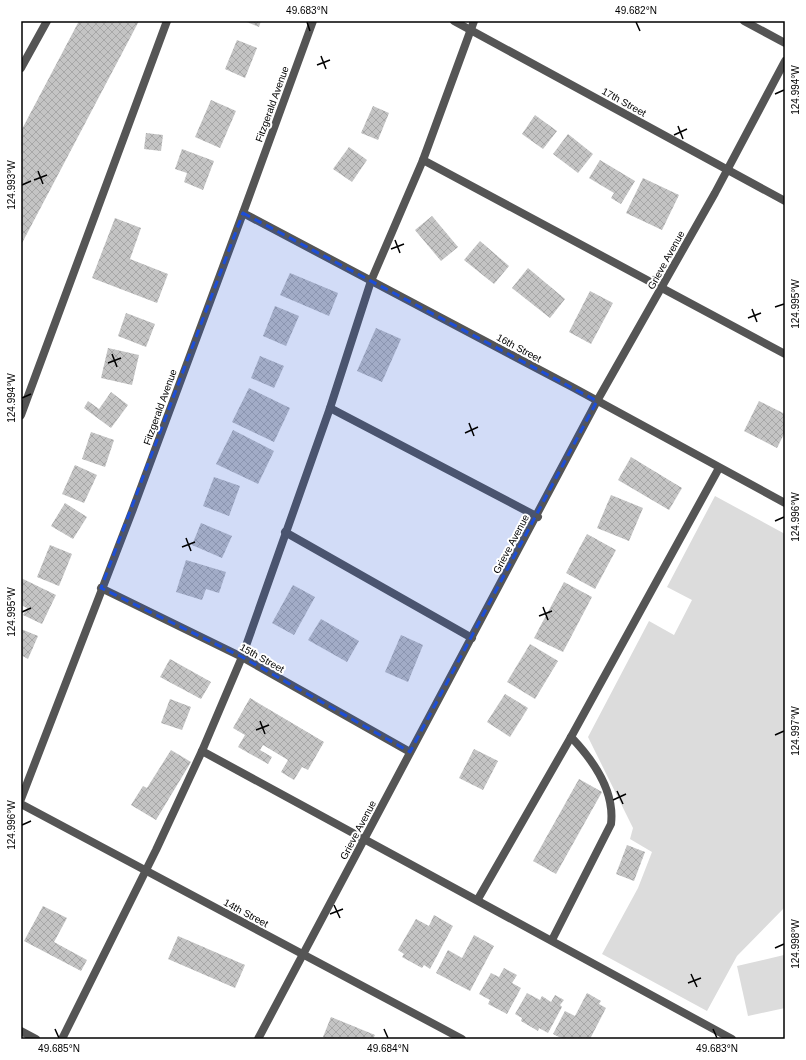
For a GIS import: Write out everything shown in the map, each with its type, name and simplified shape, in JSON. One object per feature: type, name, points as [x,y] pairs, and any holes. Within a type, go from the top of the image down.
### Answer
[{"type":"street","points":[[21,66],[47,21]]},
{"type":"street","points":[[21,415],[167,21]]},
{"type":"street","name":"Fitzgerald Avenue","points":[[21,799],[101,588],[133,509],[243,213],[312,21]]},
{"type":"street","name":"17th Street","points":[[454,21],[785,201]]},
{"type":"street","points":[[62,1039],[146,871],[202,751],[242,657],[330,408],[371,281],[423,160],[474,21]]},
{"type":"street","points":[[744,21],[785,43]]},
{"type":"street","name":"Grieve Avenue","points":[[258,1039],[410,752],[538,517],[597,401],[663,287],[785,61]]},
{"type":"street","points":[[423,160],[663,287],[785,354]]},
{"type":"street","name":"16th Street","points":[[243,213],[597,401],[785,503]]},
{"type":"street","points":[[330,408],[538,517]]},
{"type":"street","points":[[478,900],[571,737],[719,468]]},
{"type":"street","points":[[285,532],[472,638]]},
{"type":"street","name":"15th Street","points":[[101,588],[242,657],[410,752]]},
{"type":"street","points":[[552,940],[611,824],[612,812],[610,798],[599,774],[582,749],[571,737]]},
{"type":"street","points":[[202,751],[732,1039]]},
{"type":"street","name":"14th Street","points":[[21,804],[462,1039]]},
{"type":"street","points":[[21,1031],[36,1039]]},
{"type":"highlighted area","points":[[243,213],[597,401],[410,752],[242,657],[101,588]]},
{"type":"shaded area","points":[[715,496],[785,534],[785,907],[737,956],[707,1011],[602,954],[638,888],[652,852],[630,839],[633,828],[588,737],[649,621],[674,635],[692,600],[667,587]]},
{"type":"shaded area","points":[[784,955],[785,1008],[748,1016],[737,966]]},
{"type":"building","points":[[79,21],[139,21],[21,245],[21,131]]},
{"type":"building","points":[[244,21],[261,21],[259,27]]},
{"type":"building","points":[[237,40],[257,48],[245,78],[225,69]]},
{"type":"building","points":[[211,100],[236,111],[220,148],[195,137]]},
{"type":"building","points":[[373,106],[389,113],[378,140],[361,133]]},
{"type":"building","points":[[535,115],[557,131],[543,149],[522,134]]},
{"type":"building","points":[[146,133],[163,135],[161,151],[144,149]]},
{"type":"building","points":[[568,134],[593,154],[578,173],[553,154]]},
{"type":"building","points":[[349,147],[367,160],[352,182],[333,169]]},
{"type":"building","points":[[182,149],[214,161],[203,190],[184,182],[187,173],[175,169]]},
{"type":"building","points":[[600,160],[635,181],[621,204],[611,198],[614,193],[589,178]]},
{"type":"building","points":[[643,178],[679,195],[662,230],[626,213]]},
{"type":"building","points":[[432,216],[458,247],[441,261],[415,230]]},
{"type":"building","points":[[115,218],[141,228],[130,259],[168,274],[157,303],[92,278]]},
{"type":"building","points":[[480,241],[509,266],[494,284],[464,260]]},
{"type":"building","points":[[528,268],[565,299],[550,318],[512,288]]},
{"type":"building","points":[[290,273],[338,293],[329,316],[280,295]]},
{"type":"building","points":[[590,291],[613,303],[591,344],[569,332]]},
{"type":"building","points":[[275,306],[299,316],[286,346],[263,336]]},
{"type":"building","points":[[126,313],[155,324],[146,347],[118,336]]},
{"type":"building","points":[[376,328],[401,339],[382,382],[357,371]]},
{"type":"building","points":[[108,348],[139,355],[132,385],[101,378]]},
{"type":"building","points":[[260,356],[284,366],[274,388],[251,378]]},
{"type":"building","points":[[249,388],[290,408],[274,442],[232,422]]},
{"type":"building","points":[[111,392],[128,405],[111,428],[84,408],[88,401],[99,409]]},
{"type":"building","points":[[759,401],[785,414],[785,432],[777,448],[744,431]]},
{"type":"building","points":[[233,430],[274,451],[258,484],[216,464]]},
{"type":"building","points":[[91,432],[114,440],[105,467],[82,459]]},
{"type":"building","points":[[631,457],[682,488],[669,510],[618,480]]},
{"type":"building","points":[[75,465],[97,475],[84,503],[62,494]]},
{"type":"building","points":[[214,477],[240,486],[229,516],[203,506]]},
{"type":"building","points":[[611,495],[643,508],[629,541],[597,528]]},
{"type":"building","points":[[65,503],[87,517],[73,539],[51,526]]},
{"type":"building","points":[[201,523],[232,536],[222,558],[192,545]]},
{"type":"building","points":[[587,534],[616,550],[595,589],[566,573]]},
{"type":"building","points":[[50,545],[72,554],[59,586],[37,577]]},
{"type":"building","points":[[186,560],[226,572],[219,593],[206,589],[202,600],[176,592]]},
{"type":"building","points":[[21,578],[56,595],[42,624],[23,615],[27,608],[21,605]]},
{"type":"building","points":[[564,582],[592,597],[563,652],[534,638]]},
{"type":"building","points":[[293,585],[315,597],[294,635],[272,623]]},
{"type":"building","points":[[321,619],[359,641],[347,662],[308,640]]},
{"type":"building","points":[[21,629],[38,636],[28,659],[21,655]]},
{"type":"building","points":[[401,635],[423,645],[408,682],[385,672]]},
{"type":"building","points":[[530,644],[558,661],[535,699],[507,682]]},
{"type":"building","points":[[170,659],[211,682],[201,699],[160,677]]},
{"type":"building","points":[[505,694],[528,708],[510,737],[487,722]]},
{"type":"building","points":[[250,698],[324,742],[308,770],[302,767],[294,780],[281,772],[288,760],[263,745],[260,750],[272,757],[268,764],[238,747],[245,735],[233,728]]},
{"type":"building","points":[[170,699],[191,707],[182,730],[161,723]]},
{"type":"building","points":[[474,749],[498,761],[483,790],[459,778]]},
{"type":"building","points":[[171,750],[191,762],[156,820],[131,805],[143,786],[147,788]]},
{"type":"building","points":[[579,779],[602,792],[556,874],[533,861]]},
{"type":"building","points":[[627,845],[645,852],[634,881],[616,874]]},
{"type":"building","points":[[43,906],[67,918],[54,942],[87,960],[81,971],[24,941]]},
{"type":"building","points":[[434,915],[453,926],[430,969],[424,965],[422,968],[402,957],[404,954],[398,950],[416,919],[429,926]]},
{"type":"building","points":[[474,935],[494,946],[470,991],[436,973],[448,950],[462,958]]},
{"type":"building","points":[[178,936],[245,965],[235,988],[168,959]]},
{"type":"building","points":[[504,968],[517,975],[512,983],[521,988],[507,1014],[488,1004],[490,1000],[479,994],[491,973],[499,977]]},
{"type":"building","points":[[527,993],[540,1000],[542,996],[551,1002],[555,995],[564,1000],[560,1005],[562,1007],[548,1033],[539,1028],[538,1031],[521,1021],[522,1018],[515,1014]]},
{"type":"building","points":[[587,993],[601,1001],[599,1004],[606,1008],[590,1039],[563,1039],[553,1034],[565,1011],[575,1016]]},
{"type":"building","points":[[331,1017],[375,1035],[373,1039],[327,1039],[323,1037]]}]
